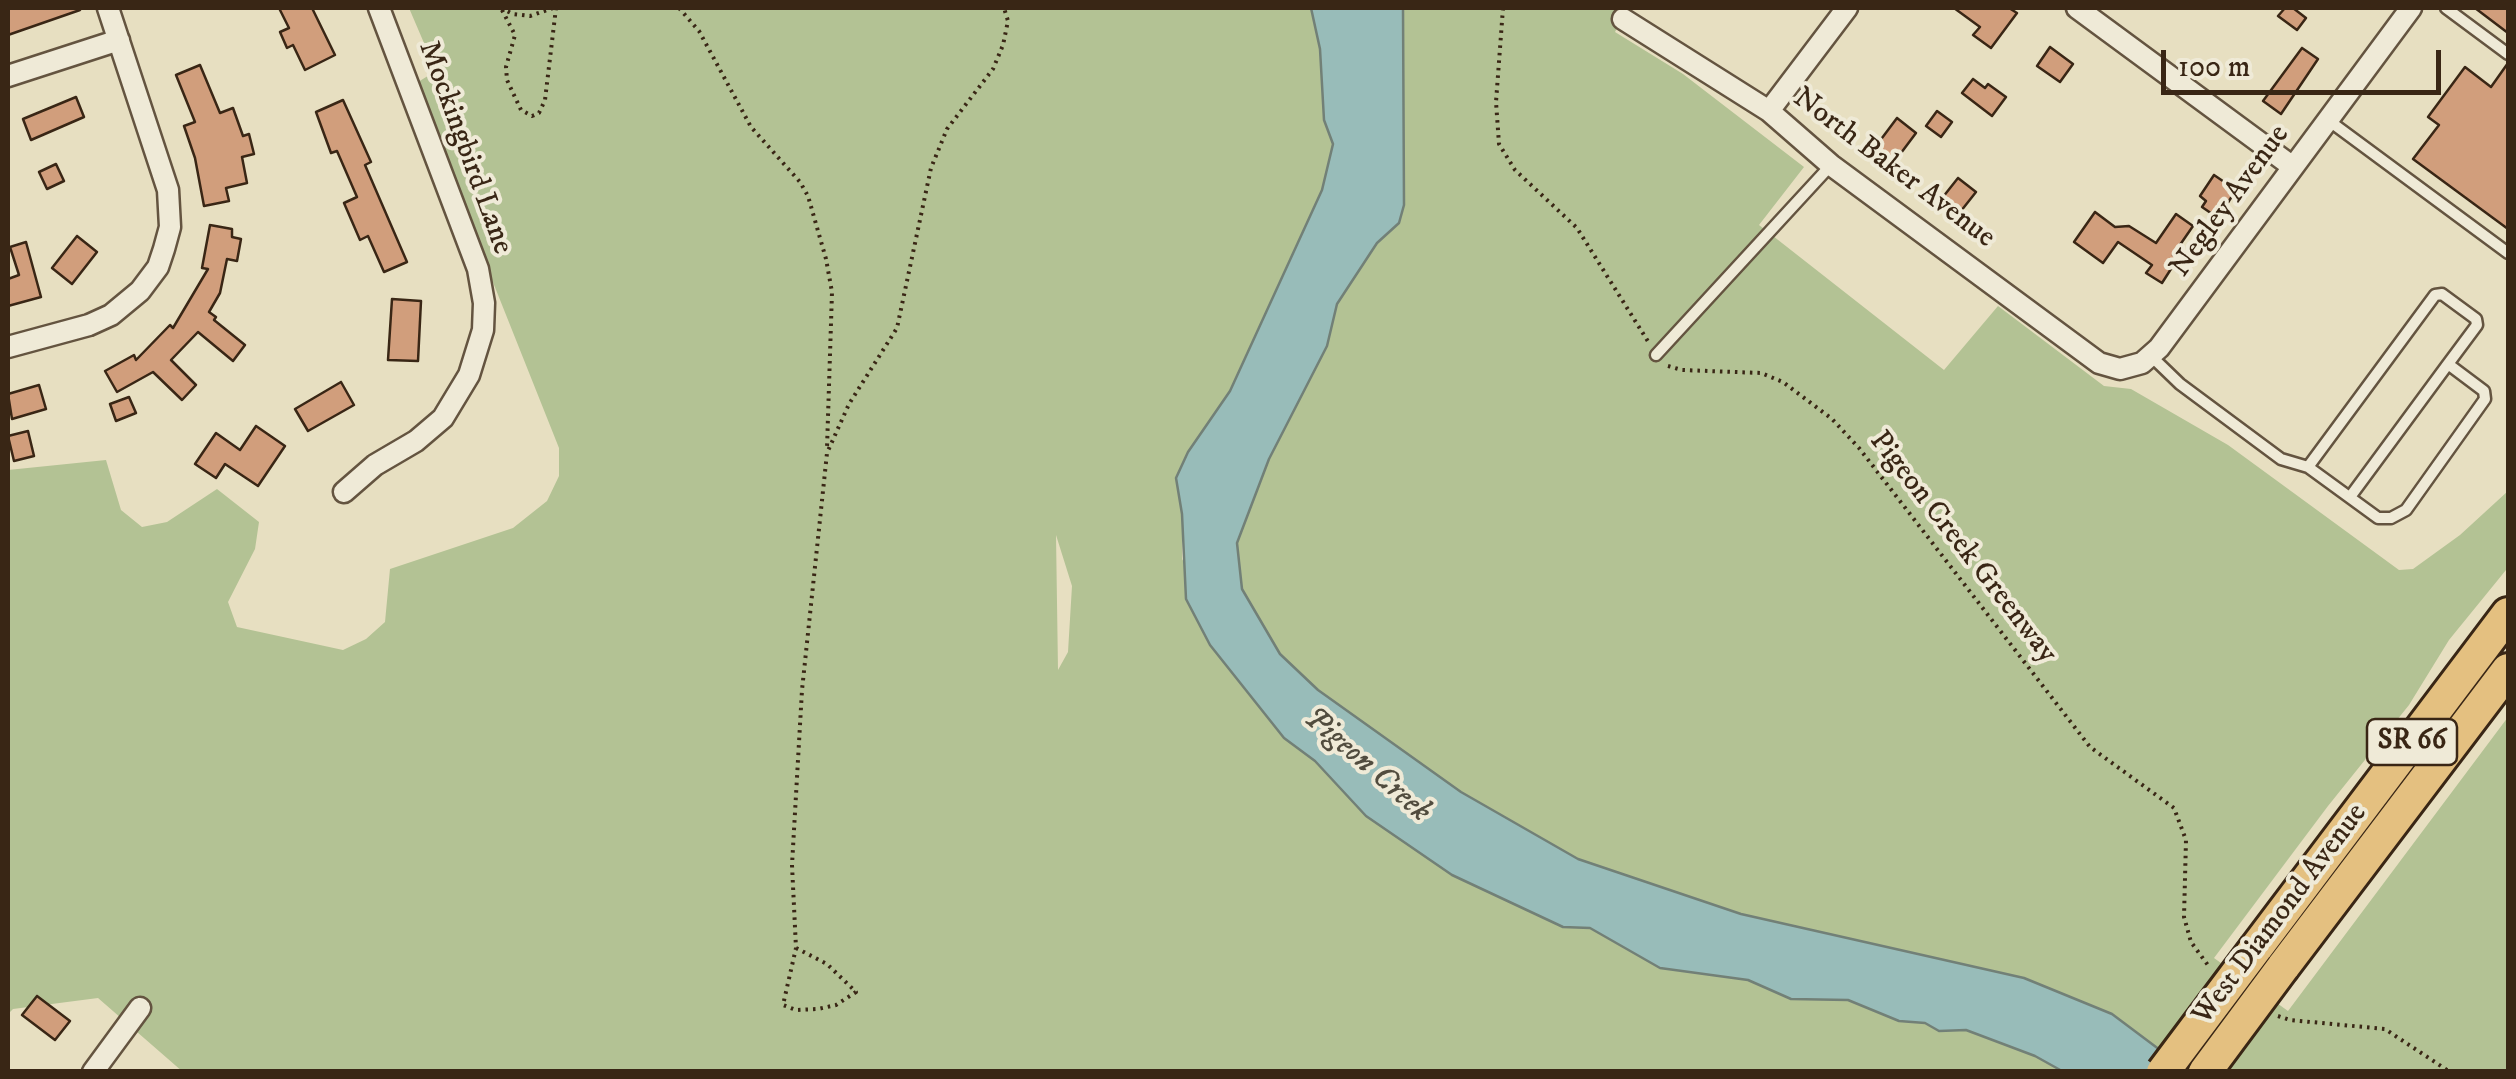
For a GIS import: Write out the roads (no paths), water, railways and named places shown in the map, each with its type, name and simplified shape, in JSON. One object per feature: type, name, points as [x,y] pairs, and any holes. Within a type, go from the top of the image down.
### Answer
[{"type":"main road","name":"West Diamond Avenue","points":[[2162,1072],[2508,614]]},
{"type":"main road","name":"West Diamond Avenue","points":[[2205,1072],[2508,670]]},
{"type":"street","points":[[8,347],[89,325],[111,315],[140,291],[158,267],[164,249],[170,227],[168,190],[108,8]]},
{"type":"street","name":"Mockingbird Lane","points":[[344,492],[375,464],[416,441],[442,418],[470,375],[484,330],[478,269],[379,8]]},
{"type":"street","points":[[1768,111],[1847,8]]},
{"type":"street","points":[[2077,8],[2293,167]]},
{"type":"street","name":"Negley Avenue","points":[[2122,369],[2151,356],[2200,296],[2411,8]]},
{"type":"street","name":"North Baker Avenue","points":[[1623,20],[1768,111],[1830,165],[2099,364],[2122,369]]},
{"type":"street","points":[[8,76],[119,40]]},
{"type":"street","points":[[93,1072],[140,1008]]},
{"type":"lane","points":[[2446,8],[2508,54]]},
{"type":"lane","points":[[2328,120],[2508,253]]},
{"type":"lane","points":[[1656,355],[1830,165]]},
{"type":"lane","points":[[2308,467],[2435,295],[2442,294],[2476,319],[2477,325],[2350,498]]},
{"type":"lane","points":[[2151,356],[2180,384],[2281,459],[2308,467],[2378,518],[2391,518],[2406,510],[2486,399],[2484,392],[2448,364]]},
{"type":"water","name":"Pigeon Creek","points":[[1311,8],[1403,8],[1404,205],[1399,223],[1377,243],[1337,304],[1327,346],[1269,459],[1237,543],[1242,589],[1280,654],[1318,690],[1461,792],[1578,859],[1741,914],[2024,978],[2112,1014],[2188,1071],[2062,1071],[2035,1056],[1966,1030],[1939,1031],[1925,1023],[1899,1021],[1848,1000],[1791,999],[1748,980],[1660,968],[1590,928],[1563,927],[1452,875],[1366,816],[1315,761],[1284,738],[1210,645],[1186,599],[1182,514],[1176,478],[1188,452],[1230,391],[1322,190],[1333,144],[1324,120],[1320,49]]}]
